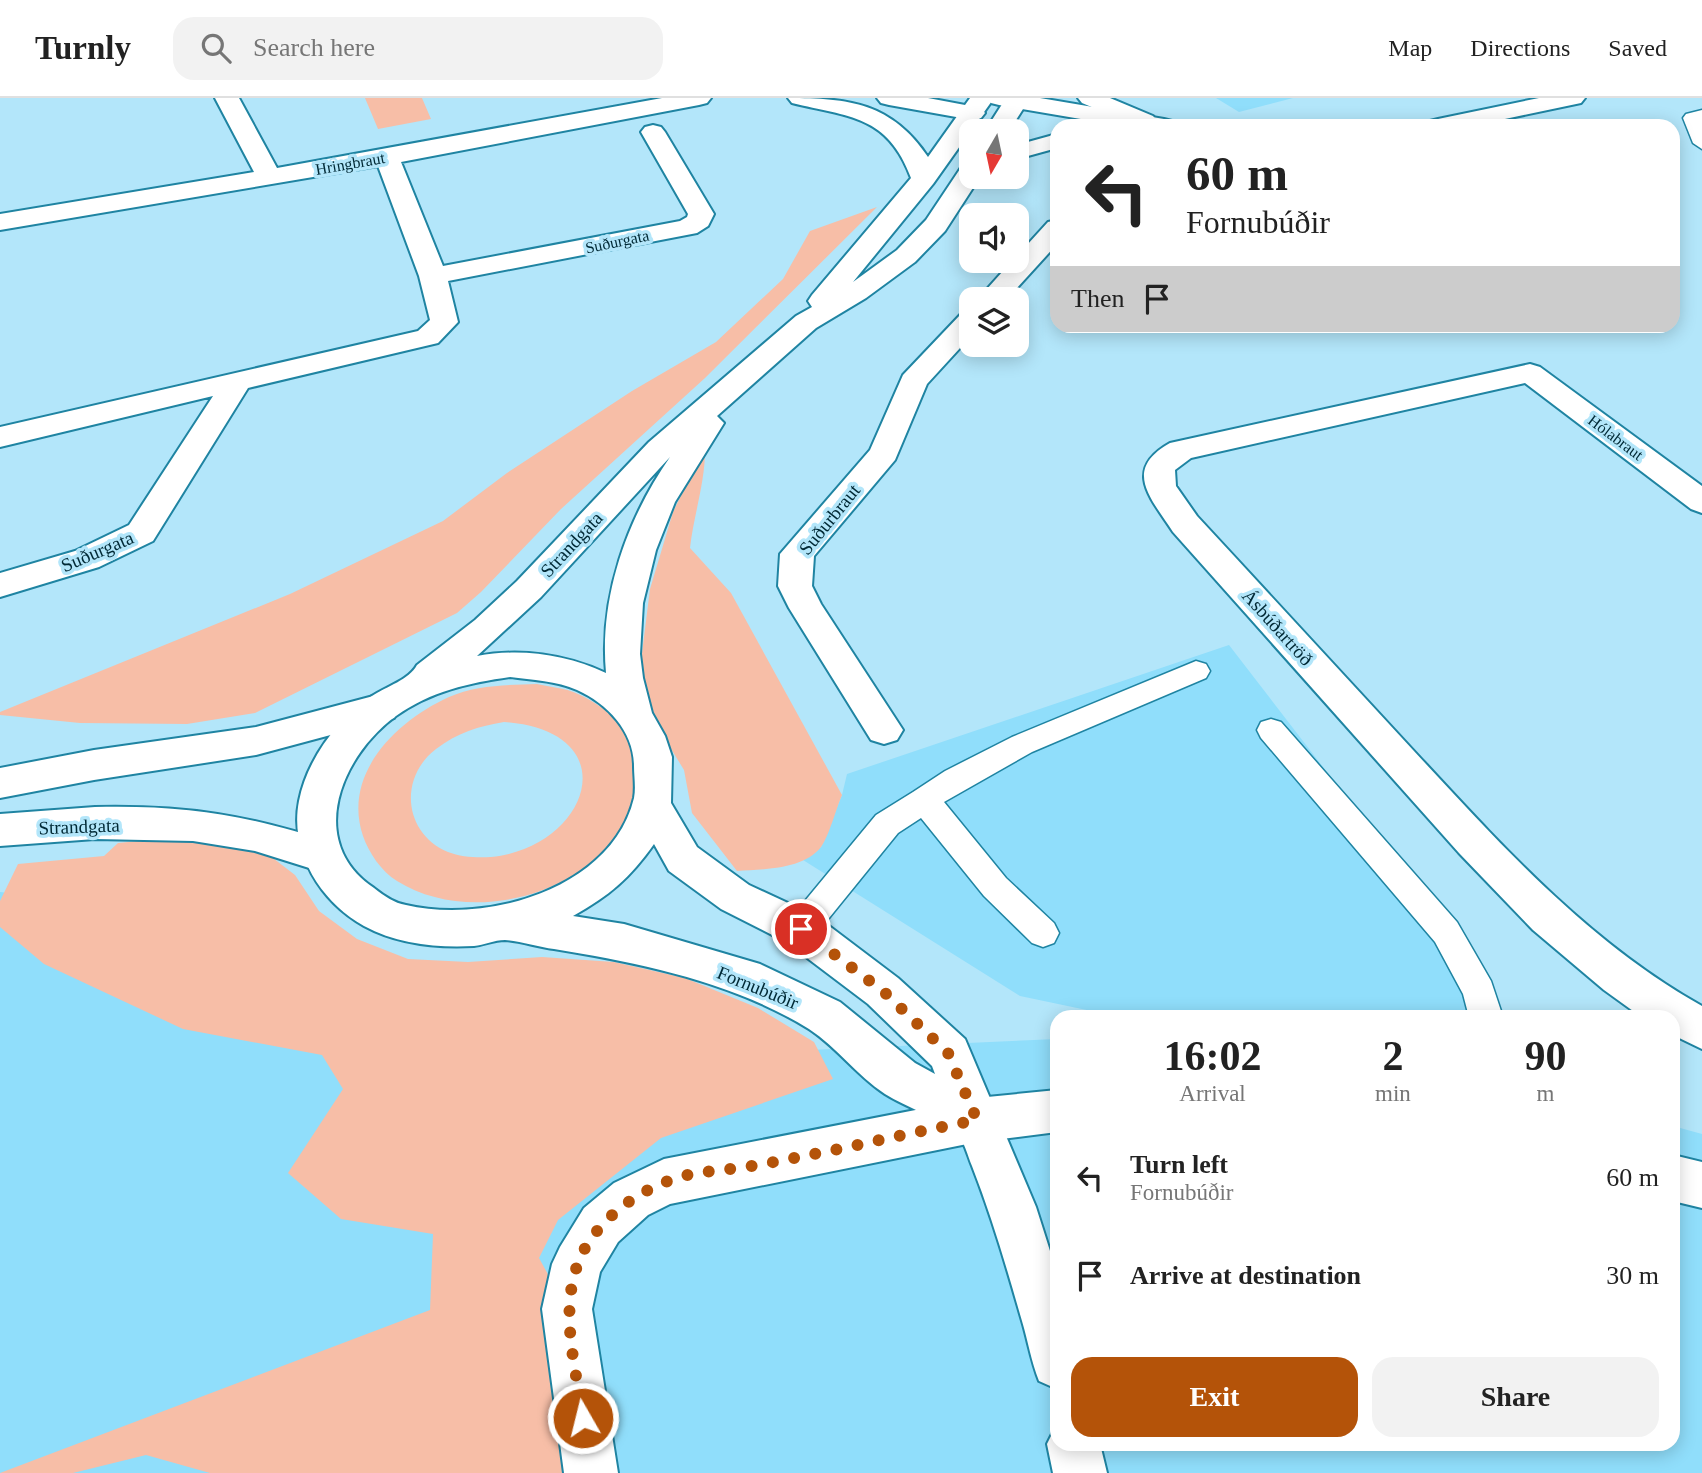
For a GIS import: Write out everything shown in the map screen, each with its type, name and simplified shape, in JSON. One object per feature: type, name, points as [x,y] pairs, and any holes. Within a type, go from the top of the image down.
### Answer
[{"type":"street","points":[[227,98],[269,176]]},
{"type":"street","name":"Hringbraut","points":[[0,222],[387,157],[699,98]]},
{"type":"street","points":[[800,98],[846,107],[890,127],[910,145],[924,179]]},
{"type":"street","points":[[889,98],[1113,119]]},
{"type":"street","points":[[1090,98],[1145,119]]},
{"type":"street","points":[[1472,119],[1573,98]]},
{"type":"street","name":"Strandgata","points":[[806,322],[842,274],[924,179],[977,105]]},
{"type":"street","points":[[1007,109],[1050,124]]},
{"type":"street","name":"Suðurgata","points":[[433,276],[688,227],[699,221],[701,214],[653,132]]},
{"type":"street","points":[[1029,149],[1050,143]]},
{"type":"street","points":[[0,437],[428,337],[444,323],[433,276],[387,157]]},
{"type":"street","name":"Strandgata","points":[[0,783],[94,765],[256,741],[395,699],[487,629],[529,589],[660,449],[806,322],[856,292],[906,256],[936,225],[962,189]]},
{"type":"street","points":[[1003,287],[1050,236]]},
{"type":"street","name":"Suðurbraut","points":[[884,730],[795,586],[797,554],[884,453],[913,381],[959,333]]},
{"type":"street","name":"Hólabraut","points":[[1530,373],[1702,502]]},
{"type":"street","name":"Ásbúðartröð","points":[[1530,373],[1181,450],[1167,458],[1159,470],[1160,487],[1185,524],[1473,842],[1548,918],[1619,977],[1669,1010]]},
{"type":"street","name":"Suðurgata","points":[[0,586],[87,559],[141,533],[239,381]]},
{"type":"street","name":"Strandgata","points":[[634,714],[624,677],[623,641],[627,602],[642,540],[669,481],[698,441],[728,391]]},
{"type":"street","points":[[509,664],[559,670],[602,686],[634,714],[650,741],[656,772],[652,805],[634,843],[602,878],[559,906],[510,924],[461,930],[414,926],[373,910],[341,886],[322,856],[315,816],[324,776],[347,739],[395,699],[458,672],[509,664]]},
{"type":"street","points":[[652,805],[683,859],[735,897],[801,929],[883,991],[948,1053],[1012,1207],[1050,1332]]},
{"type":"street","name":"Strandgata","points":[[0,830],[71,825],[173,824],[254,834],[322,856]]},
{"type":"street","name":"Fornubúðir","points":[[510,924],[624,943],[745,977],[825,1016],[899,1078],[977,1120]]},
{"type":"street","name":"Ásbúðartröð","points":[[1680,1016],[1702,1029]]},
{"type":"street","points":[[591,1473],[567,1309],[577,1264],[601,1225],[631,1199],[664,1182],[977,1120],[1050,1112]]},
{"type":"street","points":[[1680,1180],[1702,1185]]},
{"type":"street","points":[[1075,1451],[1080,1473]]},
{"type":"lane","points":[[1702,115],[1692,118],[1702,143]]},
{"type":"lane","points":[[801,929],[887,824],[954,779],[1009,751],[1196,671]]},
{"type":"lane","points":[[1271,730],[1446,932],[1479,991],[1484,1010]]},
{"type":"lane","points":[[924,800],[995,887],[1042,933]]},
{"type":"shaded area","points":[[365,98],[422,98],[431,119],[378,129]]},
{"type":"shaded area","points":[[1216,98],[1293,98],[1239,112]]},
{"type":"shaded area","points":[[877,207],[705,378],[561,509],[481,592],[457,613],[255,713],[187,724],[80,723],[0,715],[0,712],[290,594],[443,521],[507,473],[632,391],[716,342],[783,279],[810,231]]},
{"type":"shaded area","points":[[705,446],[704,471],[690,548],[731,593],[842,795],[821,847],[804,860],[782,867],[737,871],[692,813],[684,770],[637,693],[650,589],[673,512]]},
{"type":"shaded area","points":[[1229,645],[1467,954],[1503,1010],[1087,1010],[1020,996],[803,860],[821,847],[842,795],[847,774]]},
{"type":"shaded area","points":[[537,684],[578,694],[597,704],[613,717],[626,734],[635,753],[638,782],[631,809],[622,827],[603,852],[579,872],[551,887],[520,897],[488,902],[456,901],[425,894],[391,877],[369,849],[358,813],[360,792],[367,771],[378,752],[410,720],[449,697],[481,688]],"holes":[[[504,722],[543,730],[569,745],[581,766],[582,789],[572,812],[552,833],[525,849],[491,857],[464,856],[433,844],[422,832],[411,805],[411,790],[424,761],[452,739],[486,726]]]},
{"type":"shaded area","points":[[159,839],[230,845],[269,855],[295,875],[319,911],[357,939],[408,959],[468,962],[542,957],[614,962],[685,978],[758,1008],[814,1042],[833,1079],[661,1138],[558,1220],[539,1258],[555,1287],[562,1473],[210,1473],[146,1455],[73,1473],[0,1473],[430,1310],[433,1234],[341,1219],[288,1173],[343,1089],[322,1055],[183,1029],[44,964],[0,927],[0,901],[18,864],[104,856],[118,843]]},
{"type":"shaded area","points":[[0,892],[101,903],[787,1051],[1050,1039],[1050,1451],[1680,1451],[1680,1128],[1702,1134],[1702,1473],[0,1473]]},
{"type":"route","points":[[583,1418],[567,1309],[572,1286],[577,1264],[601,1225],[631,1199],[664,1182],[695,1174],[757,1165],[977,1120],[948,1053],[883,991],[801,929]]}]
